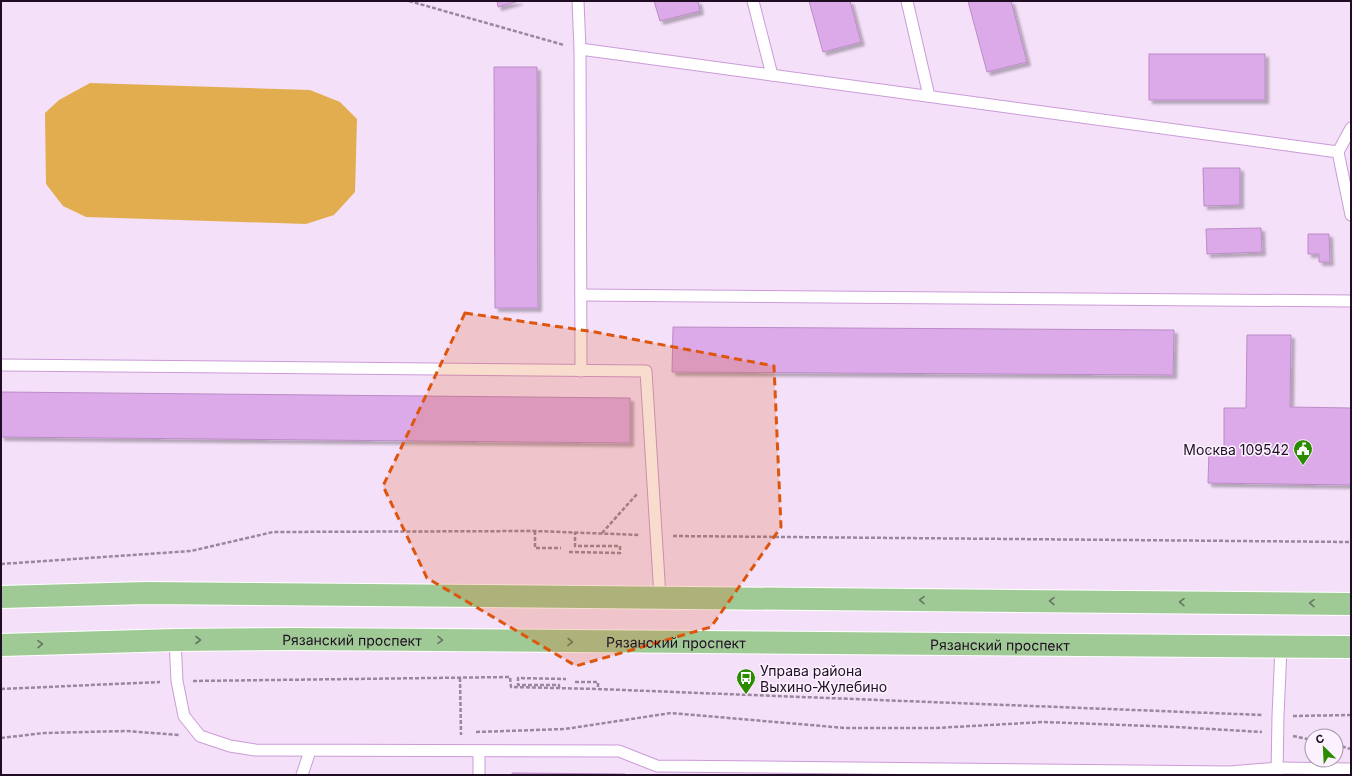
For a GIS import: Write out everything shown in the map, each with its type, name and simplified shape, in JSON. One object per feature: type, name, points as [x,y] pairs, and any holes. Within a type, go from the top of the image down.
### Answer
[{"type":"main road","points":[[1,597],[146,593],[1351,604]]},
{"type":"main road","name":"Рязанский проспект","points":[[1,645],[175,640],[296,639],[660,643],[1351,647]]},
{"type":"lane","points":[[578,1],[580,49],[581,370]]},
{"type":"lane","points":[[754,1],[772,75]]},
{"type":"lane","points":[[907,1],[929,96]]},
{"type":"lane","points":[[580,49],[1338,152]]},
{"type":"lane","points":[[1351,128],[1338,152],[1351,215]]},
{"type":"lane","points":[[581,295],[1351,301]]},
{"type":"lane","points":[[1,365],[646,371],[655,536],[660,597]]},
{"type":"lane","points":[[175,640],[177,681],[184,716],[200,736],[230,746],[255,750],[619,751],[657,771],[1221,772],[1351,769]]},
{"type":"lane","points":[[1277,771],[1281,647]]},
{"type":"lane","points":[[302,775],[310,751]]},
{"type":"lane","points":[[479,751],[479,775]]},
{"type":"path","points":[[409,1],[580,49]]},
{"type":"path","points":[[602,533],[652,477]]},
{"type":"path","points":[[1,564],[191,551],[273,532],[535,531],[655,536],[1351,542]]},
{"type":"path","points":[[535,531],[535,548],[561,548]]},
{"type":"path","points":[[569,552],[620,553],[620,546],[575,546],[575,532]]},
{"type":"path","points":[[1,688],[177,681],[510,677],[511,687],[598,688],[1278,716],[1351,715]]},
{"type":"path","points":[[460,678],[460,751]]},
{"type":"path","points":[[559,688],[559,685],[518,685],[518,678],[566,679]]},
{"type":"path","points":[[575,682],[598,682],[598,688]]},
{"type":"path","points":[[476,732],[565,729],[671,713],[845,728],[936,728],[1044,722],[1278,733],[1304,738]]},
{"type":"path","points":[[1,738],[44,733],[126,731],[200,736]]},
{"type":"path","points":[[461,733],[468,733]]},
{"type":"highlighted area","points":[[465,313],[595,332],[774,366],[781,527],[711,627],[576,666],[427,578],[383,486]]},
{"type":"shaded area","points":[[90,83],[310,90],[340,102],[357,119],[355,192],[334,215],[306,224],[86,217],[63,206],[46,184],[45,113],[59,100]]},
{"type":"building","points":[[497,1],[519,1],[498,7]]},
{"type":"building","points":[[654,1],[698,1],[700,11],[660,21]]},
{"type":"building","points":[[809,1],[850,1],[861,42],[823,52]]},
{"type":"building","points":[[968,1],[1011,1],[1027,62],[987,72]]},
{"type":"building","points":[[1149,54],[1265,54],[1265,100],[1149,100]]},
{"type":"building","points":[[494,67],[537,67],[538,308],[495,308]]},
{"type":"building","points":[[1203,168],[1240,168],[1240,205],[1204,206]]},
{"type":"building","points":[[1261,228],[1262,252],[1207,254],[1206,229]]},
{"type":"building","points":[[1308,234],[1329,234],[1330,262],[1319,262],[1319,254],[1308,254]]},
{"type":"building","points":[[673,327],[1174,330],[1173,375],[672,372]]},
{"type":"building","points":[[1247,335],[1291,335],[1290,407],[1351,408],[1351,485],[1208,483],[1209,448],[1224,449],[1224,408],[1246,408]]},
{"type":"building","points":[[1,392],[630,398],[630,443],[1,437]]},
{"type":"building","points":[[512,773],[625,774],[625,775],[512,775]]},
{"type":"place","name":"Москва 109542","points":[[1303,466]]},
{"type":"place","name":"Управа района Выхино-Жулебино","points":[[746,695]]}]
